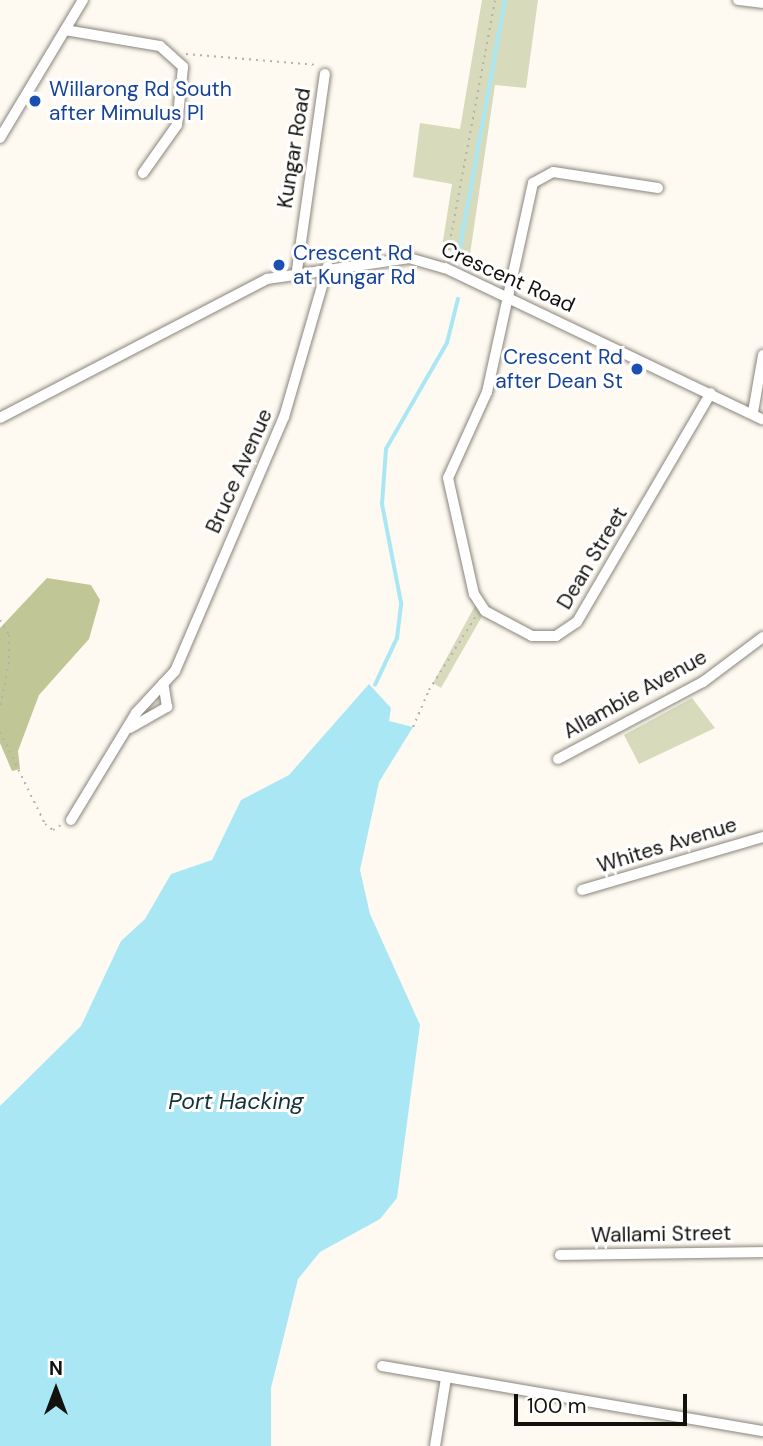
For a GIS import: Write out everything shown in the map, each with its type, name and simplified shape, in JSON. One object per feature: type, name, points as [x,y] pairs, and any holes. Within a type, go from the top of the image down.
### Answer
[{"type":"street","points":[[0,138],[83,0]]},
{"type":"street","points":[[738,0],[763,3]]},
{"type":"street","points":[[65,30],[160,46],[178,59],[185,76],[177,125],[143,173]]},
{"type":"street","name":"Kungar Road","points":[[297,271],[325,74]]},
{"type":"street","points":[[482,607],[448,478],[481,412],[537,176],[553,172],[658,188]]},
{"type":"street","name":"Crescent Road","points":[[0,418],[267,279],[328,266],[409,258],[445,268],[509,297],[763,419]]},
{"type":"street","name":"Bruce Avenue","points":[[71,820],[125,732],[175,671],[284,417],[328,266]]},
{"type":"street","points":[[753,412],[763,355]]},
{"type":"street","name":"Dean Street","points":[[482,607],[532,636],[556,636],[578,622],[711,393]]},
{"type":"street","name":"Allambie Avenue","points":[[558,759],[703,682],[763,637]]},
{"type":"street","name":"Bruce Avenue","points":[[125,732],[167,707],[163,683]]},
{"type":"street","name":"Whites Avenue","points":[[582,890],[763,837]]},
{"type":"street","name":"Wallami Street","points":[[560,1255],[763,1252]]},
{"type":"street","points":[[382,1366],[763,1431]]},
{"type":"street","points":[[435,1446],[446,1378]]},
{"type":"path","points":[[445,268],[495,0]]},
{"type":"path","points":[[178,59],[192,50],[318,65],[325,74]]},
{"type":"path","points":[[413,727],[429,690],[482,607]]},
{"type":"path","points":[[0,620],[9,635],[9,662],[0,708]]},
{"type":"path","points":[[0,732],[45,824],[53,831],[71,820]]},
{"type":"green space","points":[[482,0],[538,0],[526,88],[495,85],[469,261],[442,247],[452,184],[413,177],[420,123],[460,129]]},
{"type":"green space","points":[[47,578],[91,585],[100,600],[89,639],[39,695],[18,751],[20,769],[12,771],[0,743],[0,628]]},
{"type":"green space","points":[[477,602],[485,611],[441,688],[433,683]]},
{"type":"green space","points":[[692,698],[715,728],[639,764],[624,735]]},
{"type":"water","name":"Port Hacking","points":[[369,684],[391,708],[389,721],[413,727],[379,782],[360,870],[370,914],[420,1025],[397,1198],[380,1219],[320,1252],[298,1279],[271,1388],[271,1446],[0,1446],[0,1106],[81,1026],[121,941],[145,919],[171,874],[212,860],[241,800],[289,775]]},
{"type":"waterway","points":[[458,258],[505,0]]},
{"type":"waterway","points":[[375,685],[397,638],[401,603],[382,504],[386,449],[447,343],[458,299]]},
{"type":"place","name":"Willarong Rd South after Mimulus Pl","points":[[35,101]]},
{"type":"place","name":"Crescent Rd at Kungar Rd","points":[[279,265]]},
{"type":"place","name":"Crescent Rd after Dean St","points":[[637,369]]}]
